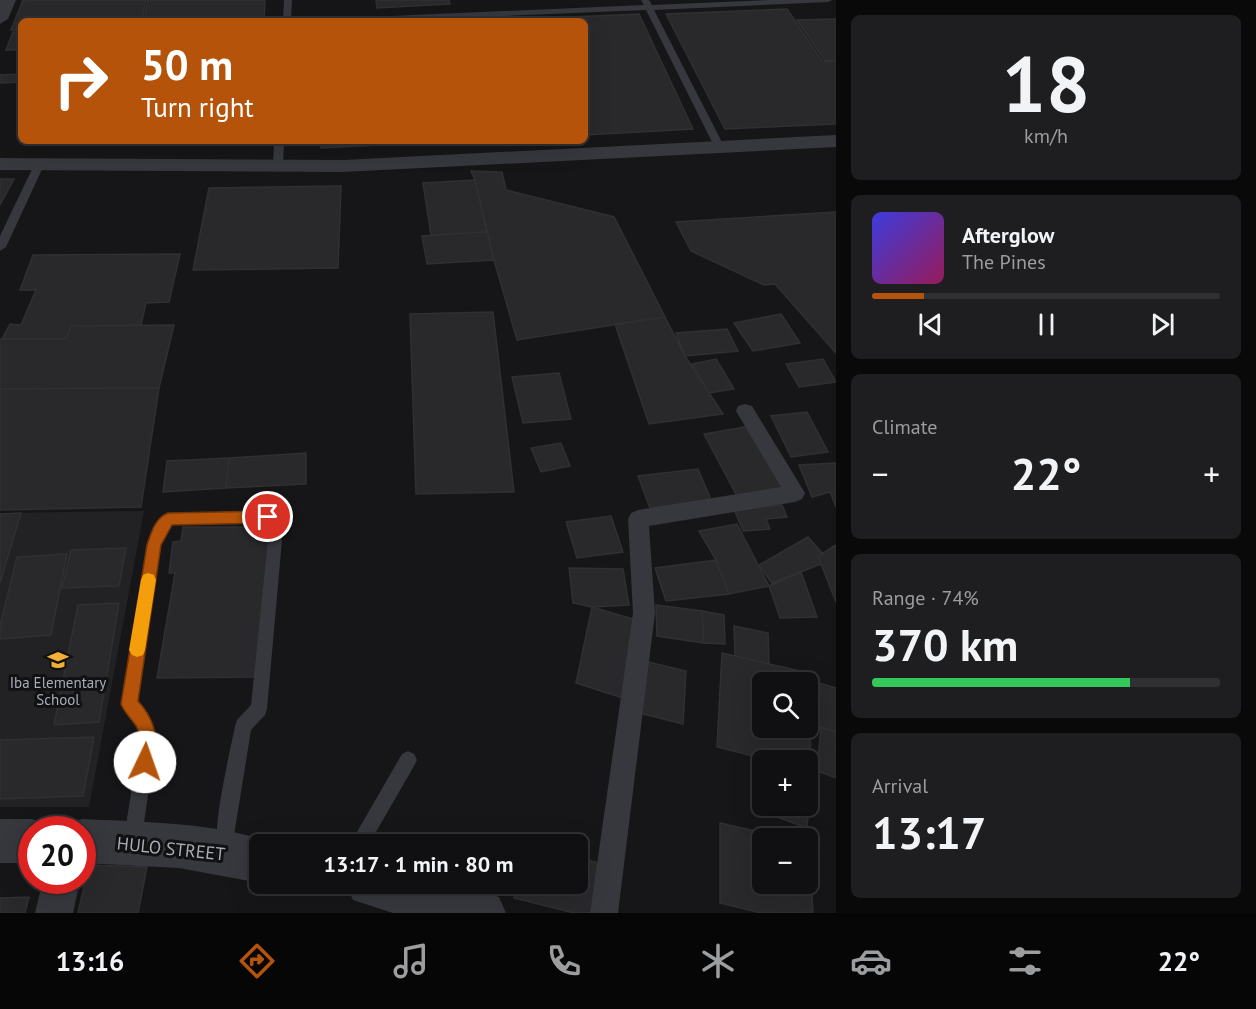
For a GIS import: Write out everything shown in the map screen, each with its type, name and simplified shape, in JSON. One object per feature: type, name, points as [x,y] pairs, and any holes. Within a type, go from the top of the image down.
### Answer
[{"type":"street","points":[[0,19],[8,0]]},
{"type":"street","points":[[0,164],[343,166],[836,141]]},
{"type":"street","points":[[604,913],[644,613],[638,519],[795,493],[745,411]]},
{"type":"street","points":[[0,841],[18,841]]},
{"type":"street","name":"HULO STREET","points":[[96,842],[132,843],[242,857]]},
{"type":"street","points":[[54,913],[59,894]]},
{"type":"street","points":[[408,894],[483,913]]},
{"type":"lane","points":[[287,18],[288,0]]},
{"type":"lane","points":[[377,18],[647,3],[828,0]]},
{"type":"lane","points":[[647,3],[720,148]]},
{"type":"lane","points":[[278,166],[279,144]]},
{"type":"lane","points":[[0,247],[39,165]]},
{"type":"lane","points":[[132,843],[148,738],[142,718],[129,704],[154,545],[160,530],[168,519],[268,517],[275,529],[275,540],[259,709],[243,726],[228,812],[242,857]]},
{"type":"lane","points":[[365,834],[408,760]]},
{"type":"shaded area","name":"Iba Elementary School","points":[[144,511],[89,807],[0,807],[0,513]]},
{"type":"building","points":[[23,0],[146,0],[143,18],[18,18],[18,30],[11,30]]},
{"type":"building","points":[[148,0],[265,0],[264,18],[145,18]]},
{"type":"building","points":[[376,0],[449,0],[450,4],[377,8]]},
{"type":"building","points":[[787,9],[823,62],[836,61],[836,124],[725,129],[666,14]]},
{"type":"building","points":[[639,14],[693,129],[588,135],[588,18],[548,18]]},
{"type":"building","points":[[836,19],[836,60],[825,61],[797,20]]},
{"type":"building","points":[[13,32],[18,32],[18,50],[6,50]]},
{"type":"building","points":[[18,74],[18,82],[0,83],[0,75]]},
{"type":"building","points":[[321,144],[401,144],[321,148]]},
{"type":"building","points":[[471,171],[502,172],[506,190],[614,217],[665,317],[517,340]]},
{"type":"building","points":[[0,179],[14,179],[0,205]]},
{"type":"building","points":[[475,180],[487,232],[431,235],[423,183]]},
{"type":"building","points":[[341,186],[338,268],[193,270],[209,188]]},
{"type":"building","points":[[836,212],[836,353],[775,284],[764,285],[691,251],[676,222]]},
{"type":"building","points":[[487,232],[494,260],[427,264],[422,236]]},
{"type":"building","points":[[180,254],[169,302],[146,303],[141,325],[71,326],[66,339],[2,339],[10,324],[21,325],[36,290],[20,290],[33,255]]},
{"type":"building","points":[[493,312],[514,492],[416,494],[410,314]]},
{"type":"building","points":[[781,314],[800,343],[753,351],[734,323]]},
{"type":"building","points":[[665,317],[685,356],[723,414],[649,424],[615,324]]},
{"type":"building","points":[[174,325],[159,388],[0,389],[0,339],[66,339],[71,326]]},
{"type":"building","points":[[727,329],[738,351],[685,356],[676,333]]},
{"type":"building","points":[[716,359],[734,389],[709,393],[692,364]]},
{"type":"building","points":[[823,359],[836,382],[799,387],[786,364]]},
{"type":"building","points":[[559,373],[571,419],[523,423],[512,377]]},
{"type":"building","points":[[159,388],[141,507],[0,510],[0,389]]},
{"type":"building","points":[[807,412],[828,452],[791,457],[771,416]]},
{"type":"building","points":[[750,426],[787,489],[738,498],[704,434]]},
{"type":"building","points":[[561,443],[570,466],[541,472],[531,448]]},
{"type":"building","points":[[306,453],[306,484],[226,488],[229,458]]},
{"type":"building","points":[[229,458],[226,488],[163,492],[167,461]]},
{"type":"building","points":[[836,463],[836,507],[830,492],[812,497],[799,465]]},
{"type":"building","points":[[698,469],[711,500],[650,508],[638,476]]},
{"type":"building","points":[[782,505],[787,517],[766,519],[770,529],[743,531],[734,509]]},
{"type":"building","points":[[21,513],[0,583],[0,514]]},
{"type":"building","points":[[611,516],[623,552],[577,558],[566,522]]},
{"type":"building","points":[[737,524],[769,586],[729,594],[716,560],[699,531]]},
{"type":"building","points":[[183,527],[264,527],[263,540],[272,540],[259,677],[157,678],[175,573],[169,573],[173,542],[181,541]]},
{"type":"building","points":[[808,537],[823,554],[818,556],[821,564],[772,583],[759,565]]},
{"type":"building","points":[[836,545],[836,602],[818,556]]},
{"type":"building","points":[[126,548],[119,586],[62,588],[71,550]]},
{"type":"building","points":[[67,554],[51,635],[0,639],[0,626],[17,557]]},
{"type":"building","points":[[716,560],[729,594],[666,601],[655,568]]},
{"type":"building","points":[[569,568],[623,569],[629,605],[592,607],[573,603]]},
{"type":"building","points":[[801,572],[817,617],[780,618],[769,586]]},
{"type":"building","points":[[119,603],[99,722],[54,725],[78,605]]},
{"type":"building","points":[[656,605],[702,611],[704,643],[657,636]]},
{"type":"building","points":[[592,607],[640,621],[626,699],[576,683]]},
{"type":"building","points":[[702,611],[724,615],[725,644],[704,643]]},
{"type":"building","points":[[734,626],[768,633],[769,664],[735,656]]},
{"type":"building","points":[[722,653],[805,672],[752,672],[752,738],[810,738],[811,750],[752,750],[752,756],[717,747]]},
{"type":"building","points":[[640,660],[686,671],[683,724],[635,712]]},
{"type":"building","points":[[818,683],[836,688],[836,732],[818,727]]},
{"type":"building","points":[[821,727],[836,732],[836,778],[818,771]]},
{"type":"building","points":[[94,737],[83,796],[0,799],[0,740]]},
{"type":"building","points":[[774,816],[808,816],[807,828]]},
{"type":"building","points":[[720,823],[752,830],[752,894],[812,894],[813,913],[761,913],[720,903]]},
{"type":"building","points":[[588,860],[599,863],[595,913],[574,913],[514,898],[515,894],[588,894]]},
{"type":"building","points":[[96,865],[147,867],[138,913],[78,913],[82,894],[96,894]]},
{"type":"building","points":[[29,897],[25,913],[0,913],[0,898]]},
{"type":"slow traffic","points":[[137,650],[148,580]]},
{"type":"place","name":"Iba Elementary School","points":[[58,660]]},
{"type":"route","points":[[145,762],[148,738],[142,718],[129,704],[154,545],[160,530],[168,519],[268,517]]}]
